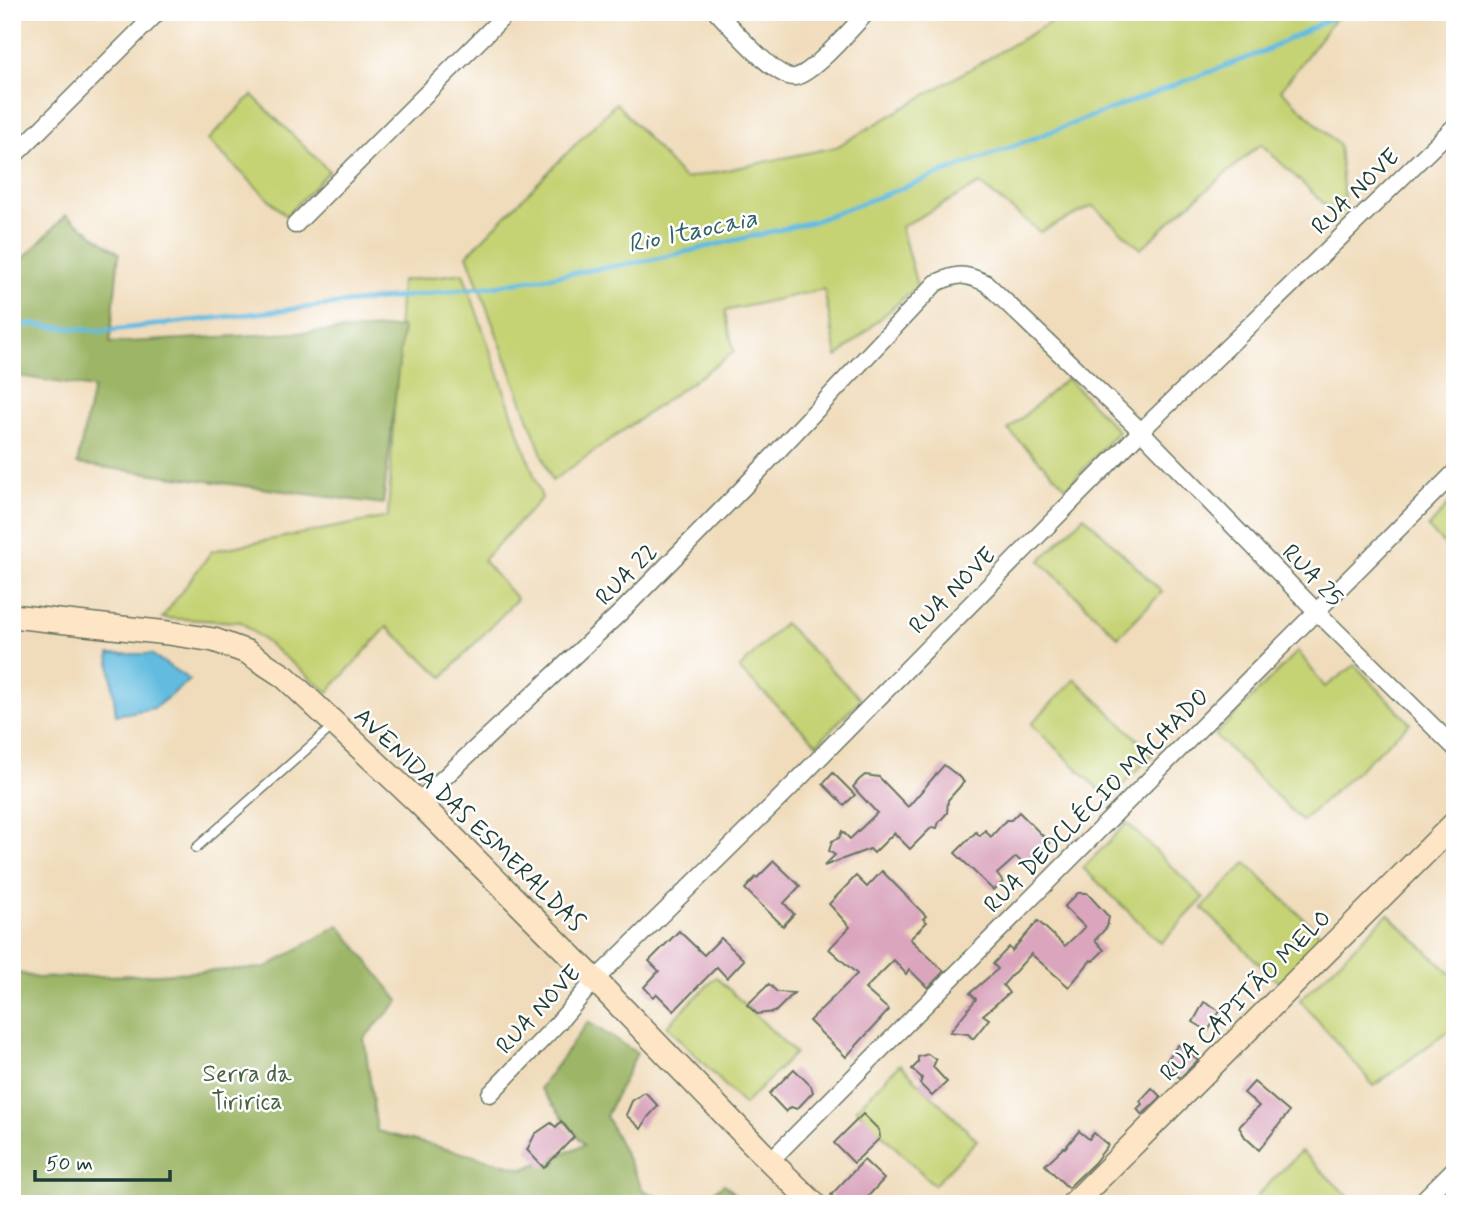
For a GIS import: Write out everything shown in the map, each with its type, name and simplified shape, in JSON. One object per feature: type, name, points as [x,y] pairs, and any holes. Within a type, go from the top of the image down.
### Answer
[{"type":"main road","name":"AVENIDA DAS ESMERALDAS","points":[[12,616],[214,640],[247,652],[285,677],[418,802],[814,1204]]},
{"type":"main road","name":"RUA CAPITÃO MELO","points":[[1073,1204],[1455,823]]},
{"type":"street","points":[[12,158],[158,12]]},
{"type":"street","points":[[295,225],[508,12]]},
{"type":"street","points":[[717,12],[768,64],[782,75],[793,78],[806,72],[821,59],[867,12]]},
{"type":"street","name":"RUA NOVE","points":[[490,1094],[596,980],[785,793],[1141,431],[1455,126]]},
{"type":"street","name":"RUA 22","points":[[418,802],[621,612],[743,488],[936,283],[954,275],[968,275],[986,283],[1141,431]]},
{"type":"street","name":"RUA 25","points":[[1141,431],[1316,611],[1455,748]]},
{"type":"street","name":"RUA DEOCLÉCIO MACHADO","points":[[770,1161],[1455,472]]},
{"type":"street","points":[[1419,1204],[1455,1168]]},
{"type":"lane","points":[[195,848],[335,724]]},
{"type":"green space","points":[[1068,12],[1340,12],[1281,90],[1339,145],[1345,209],[1336,215],[1261,144],[1141,249],[1093,206],[1040,232],[980,184],[901,227],[917,286],[837,357],[824,289],[725,311],[734,352],[552,481],[467,255],[616,103],[684,179],[836,147]]},
{"type":"green space","points":[[252,95],[329,171],[286,216],[208,140]]},
{"type":"green space","points":[[66,215],[119,253],[110,343],[403,327],[383,504],[77,464],[93,388],[12,375],[12,254],[22,260]]},
{"type":"green space","points":[[463,273],[542,498],[483,560],[517,599],[443,677],[387,627],[328,692],[241,622],[162,618],[212,551],[388,517],[401,281]]},
{"type":"green space","points":[[1067,378],[1118,431],[1067,488],[1008,430]]},
{"type":"green space","points":[[1455,497],[1455,555],[1428,528]]},
{"type":"green space","points":[[1084,516],[1162,592],[1118,637],[1040,561]]},
{"type":"green space","points":[[784,623],[861,699],[817,744],[739,669]]},
{"type":"green space","points":[[1298,651],[1325,687],[1355,665],[1410,723],[1302,821],[1215,735]]},
{"type":"green space","points":[[1075,679],[1153,754],[1109,799],[1031,724]]},
{"type":"green space","points":[[1127,823],[1204,898],[1161,943],[1083,868]]},
{"type":"green space","points":[[1246,863],[1324,938],[1280,984],[1202,908]]},
{"type":"green space","points":[[1388,914],[1455,978],[1455,1026],[1374,1086],[1300,1000]]},
{"type":"green space","name":"Serra da Tiririca","points":[[339,925],[399,1001],[364,1038],[377,1131],[524,1169],[584,1145],[540,1088],[588,1022],[637,1053],[606,1116],[643,1190],[675,1204],[12,1204],[12,971],[37,978],[265,968]]},
{"type":"green space","points":[[716,977],[795,1053],[744,1105],[667,1026]]},
{"type":"green space","points":[[900,1064],[977,1140],[934,1185],[856,1109]]},
{"type":"green space","points":[[1301,1151],[1356,1204],[1265,1204],[1257,1196]]},
{"type":"green space","points":[[724,1184],[747,1204],[697,1204]]},
{"type":"water","points":[[109,654],[151,654],[190,680],[154,708],[116,715]]},
{"type":"building","points":[[944,765],[964,782],[948,800],[947,813],[937,828],[932,827],[910,849],[894,833],[874,853],[870,849],[824,866],[835,855],[829,851],[832,841],[839,838],[842,831],[850,839],[877,813],[853,787],[859,780],[865,775],[879,777],[908,807]]},
{"type":"building","points":[[833,773],[855,795],[844,805],[823,784]]},
{"type":"building","points":[[1019,812],[1050,843],[1027,867],[1016,857],[997,874],[1003,882],[993,890],[955,853],[976,832],[980,836],[985,830],[991,837],[1006,820],[1011,820]]},
{"type":"building","points":[[774,861],[800,886],[784,903],[794,914],[783,926],[745,889]]},
{"type":"building","points":[[882,871],[926,916],[923,919],[927,922],[910,939],[944,971],[928,988],[909,969],[906,974],[894,960],[865,989],[889,1010],[846,1057],[809,1021],[857,974],[829,949],[850,927],[829,904],[856,876],[867,887]]},
{"type":"building","points":[[1078,893],[1087,893],[1109,917],[1107,927],[1095,940],[1104,950],[1091,960],[1069,987],[1031,954],[1003,985],[1009,993],[983,1015],[989,1019],[973,1039],[968,1034],[950,1032],[976,999],[970,993],[998,969],[993,964],[1009,947],[1012,951],[1038,921],[1065,946],[1085,927],[1064,907]]},
{"type":"building","points":[[679,931],[704,955],[721,938],[744,960],[727,978],[717,967],[674,1011],[657,994],[653,997],[644,987],[659,971],[649,961]]},
{"type":"building","points":[[769,984],[777,992],[794,993],[775,1012],[757,1014],[747,1005]]},
{"type":"building","points":[[1204,1002],[1220,1011],[1208,1031],[1193,1022]]},
{"type":"building","points":[[1178,1045],[1198,1060],[1180,1078],[1166,1061]]},
{"type":"building","points":[[928,1054],[936,1060],[933,1067],[947,1082],[932,1096],[920,1084],[922,1078],[912,1069],[918,1063],[918,1057]]},
{"type":"building","points":[[794,1069],[811,1086],[813,1092],[797,1109],[791,1107],[786,1112],[769,1094]]},
{"type":"building","points":[[1254,1082],[1289,1112],[1259,1150],[1239,1127],[1259,1106],[1244,1093]]},
{"type":"building","points":[[1152,1088],[1161,1097],[1142,1115],[1137,1109],[1142,1104],[1140,1101]]},
{"type":"building","points":[[645,1092],[658,1106],[641,1129],[626,1115],[632,1101]]},
{"type":"building","points":[[863,1114],[879,1130],[880,1138],[854,1163],[834,1143]]},
{"type":"building","points":[[561,1121],[574,1137],[544,1168],[527,1150],[535,1134],[551,1123],[556,1127]]},
{"type":"building","points":[[1079,1131],[1089,1139],[1094,1133],[1108,1145],[1068,1188],[1045,1165],[1065,1148]]},
{"type":"building","points":[[864,1160],[884,1179],[861,1204],[840,1204],[831,1195]]},
{"type":"waterway","name":"Rio Itaocaia","points":[[12,323],[102,331],[495,286],[651,260],[812,222],[1265,51],[1343,12]]}]
